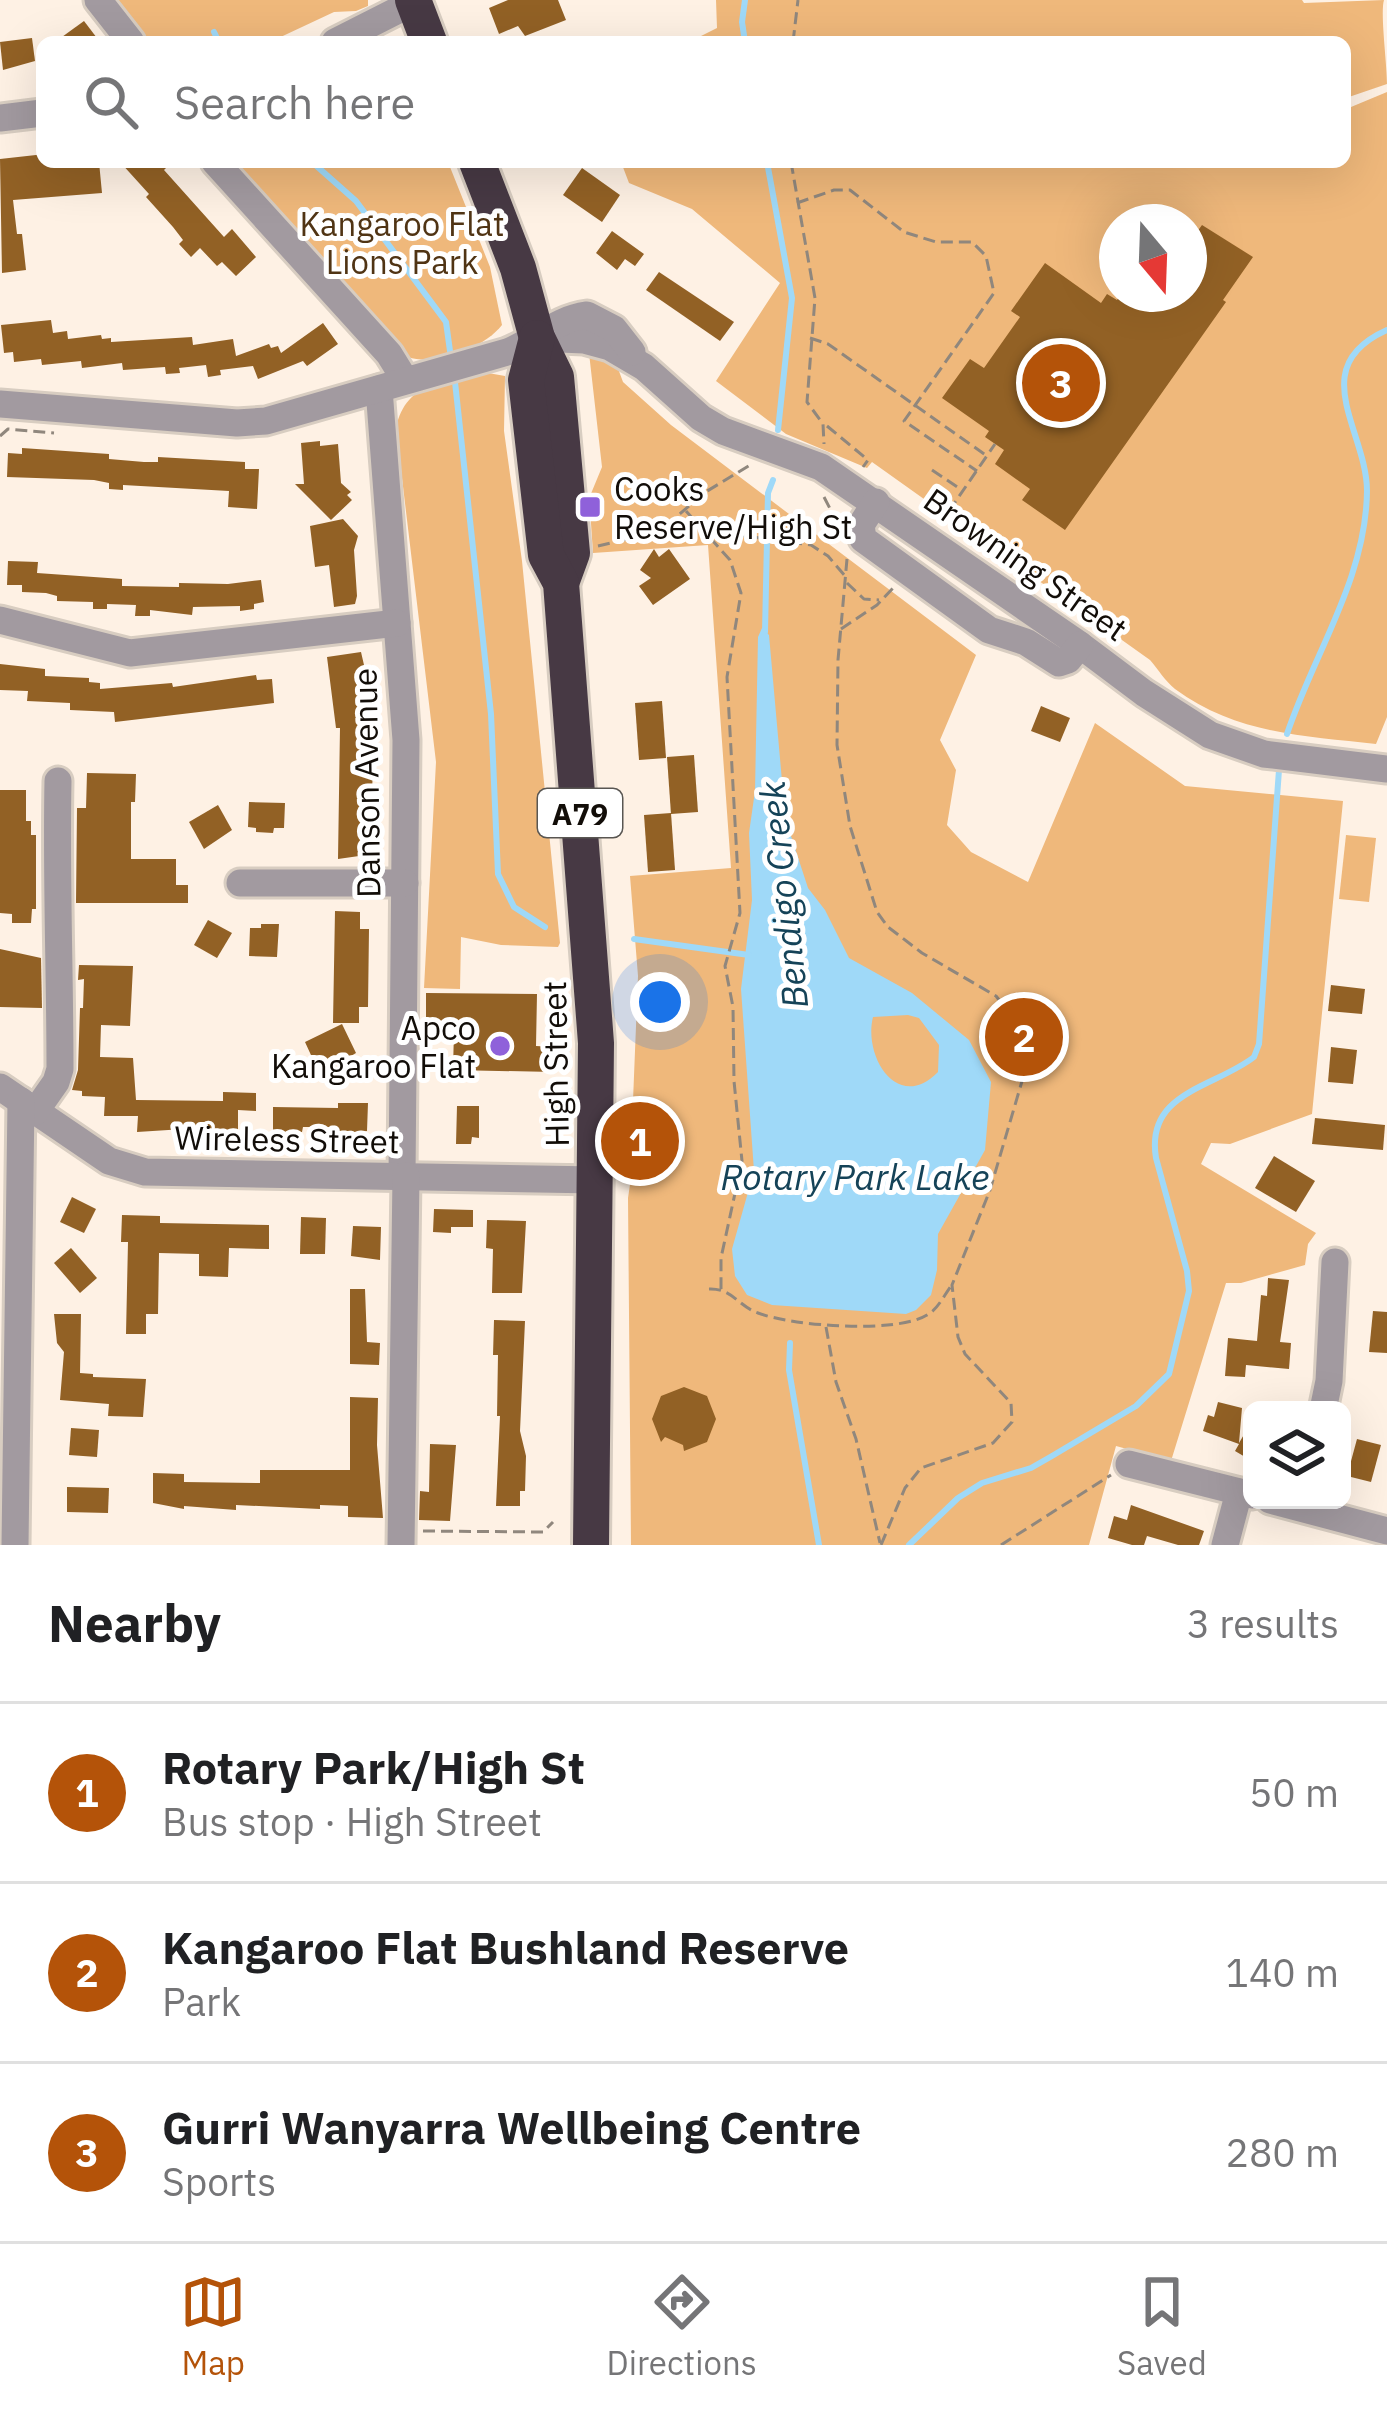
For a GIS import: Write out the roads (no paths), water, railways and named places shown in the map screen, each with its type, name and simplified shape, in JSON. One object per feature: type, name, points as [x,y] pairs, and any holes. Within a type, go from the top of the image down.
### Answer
[{"type":"highway","points":[[414,1],[427,36]]},
{"type":"highway","name":"High Street","points":[[479,168],[518,268],[537,338],[526,380],[546,555],[561,583],[593,982],[592,1545]]},
{"type":"street","points":[[98,0],[126,36]]},
{"type":"street","points":[[347,36],[414,1]]},
{"type":"street","points":[[0,118],[36,114]]},
{"type":"street","points":[[219,168],[389,354],[392,385]]},
{"type":"street","points":[[0,404],[250,422],[284,417],[507,352],[537,338]]},
{"type":"street","name":"Browning Street","points":[[537,338],[595,342],[644,367],[723,431],[821,466],[1171,711],[1234,746],[1284,758],[1387,769]]},
{"type":"street","name":"Danson Avenue","points":[[392,385],[397,622],[406,740],[408,1538]]},
{"type":"street","points":[[876,502],[861,525],[863,539],[989,630],[1026,642],[1059,663],[1080,645]]},
{"type":"street","points":[[0,620],[130,653],[397,622]]},
{"type":"street","points":[[16,1545],[9,1315],[18,1100],[56,1082],[60,1069],[55,780]]},
{"type":"street","points":[[240,883],[405,884]]},
{"type":"street","name":"Wireless Street","points":[[18,1100],[109,1161],[145,1172],[596,1180]]},
{"type":"street","points":[[1325,1401],[1335,1262]]},
{"type":"street","points":[[1129,1464],[1243,1493]]},
{"type":"street","points":[[1225,1545],[1243,1501]]},
{"type":"street","points":[[1316,1509],[1387,1531]]},
{"type":"water","name":"Rotary Park Lake","points":[[762,628],[769,635],[790,833],[808,888],[849,958],[912,993],[969,1040],[991,1082],[985,1150],[938,1234],[931,1295],[906,1314],[772,1305],[747,1295],[735,1276],[732,1249],[754,1171],[741,989],[752,900],[749,833],[755,791],[758,637]],"holes":[[[873,1017],[919,1018],[939,1045],[938,1072],[923,1083],[897,1083],[887,1075],[873,1048]]]},
{"type":"waterway","name":"Bendigo Creek","points":[[744,36],[745,0]]},
{"type":"waterway","points":[[214,32],[216,36]]},
{"type":"waterway","points":[[319,168],[356,201],[446,322],[450,351]]},
{"type":"waterway","name":"Bendigo Creek","points":[[768,168],[792,298],[778,430]]},
{"type":"waterway","points":[[1287,734],[1348,585],[1364,523],[1364,468],[1344,381],[1349,362],[1362,345],[1387,330]]},
{"type":"waterway","points":[[455,382],[491,714],[498,874],[514,907],[545,927]]},
{"type":"waterway","name":"Bendigo Creek","points":[[765,632],[768,493],[773,480]]},
{"type":"waterway","points":[[909,1545],[958,1498],[982,1483],[1031,1468],[1052,1456],[1136,1406],[1169,1374],[1189,1291],[1156,1158],[1155,1136],[1172,1105],[1254,1057],[1259,1044],[1279,770]]},
{"type":"waterway","points":[[634,939],[749,955]]},
{"type":"waterway","name":"Bendigo Creek","points":[[790,1343],[789,1370],[819,1545]]},
{"type":"place","name":"Gurri Wanyarra Wellbeing Centre","points":[[1061,383]]},
{"type":"place","name":"Cooks Reserve/High St","points":[[590,507]]},
{"type":"place","name":"Kangaroo Flat Bushland Reserve","points":[[1024,1037]]},
{"type":"place","name":"Apco Kangaroo Flat","points":[[500,1046]]},
{"type":"place","name":"Rotary Park/High St","points":[[640,1141]]},
{"type":"park label","name":"Kangaroo Flat Lions Park","points":[[402,242]]}]
